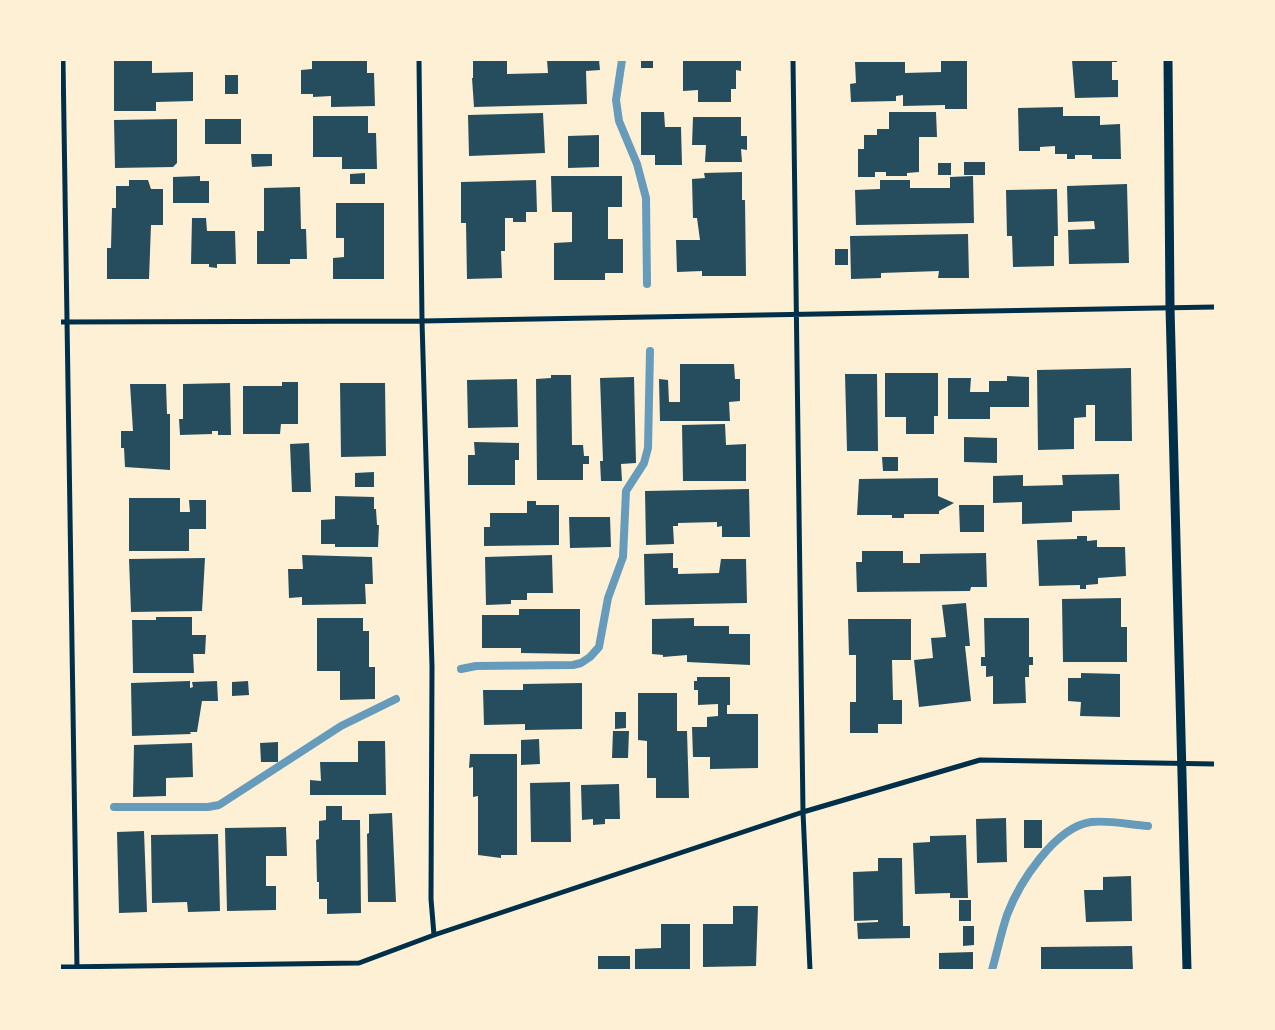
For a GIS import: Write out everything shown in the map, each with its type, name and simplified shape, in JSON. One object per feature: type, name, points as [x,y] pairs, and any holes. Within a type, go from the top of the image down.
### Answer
[{"type":"street","points":[[63,60],[77,968]]},
{"type":"street","points":[[419,60],[422,321],[432,666],[431,899],[434,935]]},
{"type":"street","points":[[793,60],[803,812],[810,970]]},
{"type":"street","points":[[1168,60],[1170,307],[1187,970]]},
{"type":"street","points":[[60,322],[422,321],[797,316],[1215,307]]},
{"type":"street","points":[[60,967],[359,962],[434,935],[803,812],[980,760],[1215,764]]},
{"type":"building","points":[[114,60],[152,60],[152,73],[193,72],[193,101],[156,102],[156,111],[114,111]]},
{"type":"building","points":[[312,60],[367,60],[367,73],[374,73],[375,106],[331,107],[331,96],[313,97],[313,94],[301,94],[301,70],[312,69]]},
{"type":"building","points":[[547,60],[599,60],[600,70],[586,71],[587,104],[474,107],[473,61],[507,61],[507,74],[548,73]]},
{"type":"building","points":[[641,60],[653,60],[653,68],[641,68]]},
{"type":"building","points":[[683,60],[741,60],[741,71],[736,70],[736,89],[731,89],[731,102],[698,102],[698,90],[683,91]]},
{"type":"building","points":[[941,60],[967,60],[967,109],[945,109],[945,105],[903,106],[903,95],[896,96],[896,101],[851,102],[850,84],[856,83],[855,62],[905,62],[905,73],[941,72]]},
{"type":"building","points":[[1072,60],[1117,60],[1117,62],[1112,62],[1112,80],[1118,80],[1118,97],[1075,98]]},
{"type":"building","points":[[225,75],[238,75],[238,94],[225,94]]},
{"type":"building","points":[[1063,107],[1063,116],[1100,116],[1100,125],[1120,124],[1121,159],[1092,159],[1092,155],[1075,155],[1075,159],[1067,159],[1067,154],[1055,154],[1055,146],[1040,147],[1040,151],[1019,151],[1018,108]]},
{"type":"building","points":[[641,112],[664,112],[665,127],[681,127],[682,165],[655,165],[655,155],[641,155]]},
{"type":"building","points":[[889,112],[936,112],[937,137],[919,137],[919,172],[907,173],[907,176],[886,176],[886,172],[875,172],[875,177],[858,177],[858,149],[864,149],[864,135],[877,135],[877,129],[889,129]]},
{"type":"building","points":[[543,113],[545,153],[469,156],[468,115]]},
{"type":"building","points":[[313,116],[368,116],[368,133],[376,133],[377,169],[342,169],[342,157],[313,157]]},
{"type":"building","points":[[693,117],[741,117],[741,136],[747,136],[747,150],[741,149],[742,162],[705,162],[706,145],[692,145]]},
{"type":"building","points":[[177,119],[177,163],[173,167],[115,168],[114,120]]},
{"type":"building","points":[[205,119],[241,119],[241,144],[205,144]]},
{"type":"building","points":[[599,135],[599,167],[568,168],[568,136]]},
{"type":"building","points":[[251,154],[272,154],[272,166],[252,167]]},
{"type":"building","points":[[964,162],[985,162],[985,175],[964,175]]},
{"type":"building","points":[[938,163],[951,163],[951,175],[938,175]]},
{"type":"building","points":[[742,172],[742,200],[745,200],[746,276],[702,276],[702,271],[677,272],[676,240],[700,240],[697,218],[693,218],[692,179],[705,178],[704,173]]},
{"type":"building","points":[[365,173],[365,184],[350,184],[350,174]]},
{"type":"building","points":[[200,176],[200,181],[209,181],[209,203],[173,203],[173,177]]},
{"type":"building","points":[[551,176],[622,176],[622,207],[608,207],[608,239],[623,239],[623,273],[605,273],[605,280],[554,280],[554,243],[572,242],[572,212],[552,212]]},
{"type":"building","points":[[973,176],[974,223],[856,225],[855,190],[880,189],[880,180],[910,180],[910,188],[950,188],[950,177]]},
{"type":"building","points":[[129,180],[148,180],[151,189],[163,189],[163,225],[151,225],[149,279],[107,279],[107,248],[111,248],[112,208],[116,208],[116,186],[129,186]]},
{"type":"building","points":[[536,180],[537,212],[526,212],[526,222],[513,222],[513,218],[505,218],[505,251],[501,251],[502,278],[467,279],[466,223],[461,223],[461,182]]},
{"type":"building","points":[[1127,184],[1129,263],[1069,264],[1068,230],[1095,229],[1094,221],[1068,222],[1067,186]]},
{"type":"building","points":[[300,187],[301,229],[306,229],[307,259],[290,259],[290,264],[257,264],[257,231],[264,231],[264,188]]},
{"type":"building","points":[[1057,189],[1058,236],[1054,236],[1054,266],[1013,267],[1012,236],[1007,236],[1006,190]]},
{"type":"building","points":[[336,203],[384,203],[384,279],[333,279],[333,258],[344,257],[344,238],[336,238]]},
{"type":"building","points":[[192,218],[206,218],[207,231],[235,231],[236,264],[217,264],[217,268],[209,267],[209,264],[191,264]]},
{"type":"building","points":[[968,234],[969,278],[938,278],[939,271],[881,273],[881,278],[851,279],[850,236]]},
{"type":"building","points":[[835,249],[848,249],[848,265],[835,265]]},
{"type":"building","points":[[680,364],[734,364],[735,379],[740,379],[740,401],[729,402],[730,421],[660,421],[659,379],[668,380],[669,402],[680,402]]},
{"type":"building","points":[[1131,368],[1132,441],[1095,441],[1095,405],[1086,405],[1086,417],[1074,418],[1074,449],[1038,450],[1037,370]]},
{"type":"building","points":[[885,373],[938,373],[938,416],[934,416],[934,434],[906,434],[906,417],[885,417]]},
{"type":"building","points":[[845,374],[877,374],[878,451],[847,451]]},
{"type":"building","points":[[551,375],[571,375],[572,445],[583,445],[584,456],[589,456],[589,464],[583,464],[583,480],[537,480],[536,379],[551,378]]},
{"type":"building","points":[[1007,376],[1029,377],[1029,407],[990,407],[990,419],[948,419],[948,378],[971,378],[970,392],[989,392],[989,381],[1007,381]]},
{"type":"building","points":[[634,377],[636,463],[621,464],[622,481],[601,481],[600,461],[603,461],[600,378]]},
{"type":"building","points":[[517,379],[518,427],[468,428],[467,380]]},
{"type":"building","points":[[282,382],[298,382],[298,424],[281,424],[280,434],[243,434],[243,386],[282,386]]},
{"type":"building","points":[[230,383],[231,435],[218,435],[218,431],[212,431],[212,434],[180,435],[179,419],[183,419],[183,384]]},
{"type":"building","points":[[340,383],[385,383],[386,456],[341,457]]},
{"type":"building","points":[[130,384],[166,384],[167,414],[170,414],[170,470],[125,467],[124,448],[121,448],[121,431],[133,431]]},
{"type":"building","points":[[725,424],[726,445],[746,444],[746,481],[683,481],[682,425]]},
{"type":"building","points":[[964,437],[997,438],[997,463],[964,462]]},
{"type":"building","points":[[474,442],[519,443],[519,460],[515,460],[515,485],[468,485],[468,455],[475,455]]},
{"type":"building","points":[[309,443],[311,492],[292,492],[290,444]]},
{"type":"building","points":[[882,457],[898,457],[898,471],[883,471]]},
{"type":"building","points":[[374,472],[374,487],[355,487],[355,473]]},
{"type":"building","points":[[1119,474],[1120,510],[1072,511],[1072,522],[1022,524],[1022,502],[993,503],[993,476],[1023,475],[1023,486],[1063,485],[1062,475]]},
{"type":"building","points":[[938,478],[938,496],[954,503],[939,511],[939,514],[904,514],[904,518],[892,518],[892,515],[857,515],[859,479]]},
{"type":"building","points":[[749,489],[750,537],[722,537],[722,526],[717,527],[717,522],[678,523],[678,526],[673,526],[674,544],[646,545],[645,491]]},
{"type":"building","points":[[335,496],[374,497],[374,509],[376,509],[377,525],[379,525],[378,547],[335,547],[335,544],[321,544],[321,520],[335,519]]},
{"type":"building","points":[[129,498],[180,498],[180,512],[190,512],[189,500],[206,500],[206,529],[189,529],[189,551],[129,551]]},
{"type":"building","points":[[527,501],[536,501],[536,505],[559,505],[559,545],[484,546],[484,527],[490,527],[490,513],[527,513]]},
{"type":"building","points":[[959,505],[984,505],[984,532],[960,532]]},
{"type":"building","points":[[569,517],[610,517],[611,547],[570,548]]},
{"type":"building","points":[[1077,536],[1087,536],[1087,541],[1097,540],[1097,547],[1125,547],[1126,576],[1098,578],[1098,584],[1086,585],[1086,589],[1080,589],[1080,585],[1039,586],[1037,540],[1077,539]]},
{"type":"building","points":[[862,551],[903,551],[903,563],[920,563],[920,554],[986,553],[987,587],[971,587],[970,591],[857,592],[856,562],[862,562]]},
{"type":"building","points":[[673,553],[673,568],[678,568],[678,574],[719,573],[721,559],[746,559],[747,603],[645,605],[644,554]]},
{"type":"building","points":[[302,555],[372,557],[373,584],[365,584],[366,604],[302,605],[302,597],[289,598],[288,569],[303,569]]},
{"type":"building","points":[[552,555],[553,593],[527,593],[527,600],[511,600],[511,604],[486,605],[485,557]]},
{"type":"building","points":[[205,558],[202,611],[131,612],[129,559]]},
{"type":"building","points":[[1121,598],[1121,627],[1127,627],[1127,662],[1063,662],[1062,599]]},
{"type":"building","points":[[966,603],[970,646],[965,646],[971,701],[919,707],[914,660],[933,658],[931,638],[946,637],[942,605]]},
{"type":"building","points":[[519,609],[580,609],[580,654],[521,653],[521,648],[482,648],[482,615],[519,615]]},
{"type":"building","points":[[156,617],[192,617],[192,635],[206,635],[205,654],[193,654],[194,673],[133,673],[132,620],[156,620]]},
{"type":"building","points":[[317,618],[363,618],[363,631],[369,631],[369,667],[375,667],[375,699],[340,700],[340,671],[317,671]]},
{"type":"building","points":[[694,618],[694,626],[729,626],[729,634],[750,634],[750,665],[687,662],[687,655],[663,657],[663,655],[652,654],[652,619]]},
{"type":"building","points":[[984,618],[1029,618],[1029,657],[1033,657],[1033,665],[1029,665],[1029,677],[1025,677],[1026,703],[993,704],[993,676],[986,677],[986,666],[981,666],[981,657],[985,657]]},
{"type":"building","points":[[848,619],[911,619],[911,660],[892,660],[893,700],[902,700],[902,724],[878,724],[878,733],[850,733],[850,702],[856,702],[856,655],[849,655]]},
{"type":"building","points":[[1081,673],[1120,674],[1120,717],[1080,716],[1081,702],[1068,701],[1068,678],[1081,678]]},
{"type":"building","points":[[697,677],[730,677],[730,705],[727,705],[727,714],[758,714],[758,768],[710,769],[710,757],[693,757],[692,727],[707,727],[707,717],[718,716],[718,704],[698,705],[698,690],[694,690],[694,681],[697,681]]},
{"type":"building","points":[[190,681],[190,688],[193,687],[192,682],[217,681],[218,701],[202,701],[197,732],[190,732],[191,734],[132,736],[131,683]]},
{"type":"building","points":[[248,681],[249,695],[232,696],[232,682]]},
{"type":"building","points":[[582,683],[582,729],[525,730],[525,724],[484,725],[483,690],[523,690],[523,684]]},
{"type":"building","points":[[638,693],[677,693],[677,731],[687,731],[689,798],[656,798],[656,778],[647,778],[647,741],[638,740]]},
{"type":"building","points":[[615,712],[626,712],[626,728],[615,729]]},
{"type":"building","points":[[613,731],[629,731],[628,758],[612,758]]},
{"type":"building","points":[[539,739],[540,764],[521,765],[521,740]]},
{"type":"building","points":[[358,741],[385,741],[386,795],[310,795],[310,780],[321,781],[320,762],[358,762]]},
{"type":"building","points":[[278,742],[278,762],[261,762],[260,743]]},
{"type":"building","points":[[192,743],[193,777],[166,778],[166,796],[133,797],[134,745]]},
{"type":"building","points":[[470,754],[517,754],[517,855],[501,855],[501,858],[478,855],[478,796],[473,797],[473,767],[469,768]]},
{"type":"building","points":[[570,782],[571,842],[531,842],[530,783]]},
{"type":"building","points":[[619,784],[620,819],[605,819],[605,824],[593,825],[593,819],[582,820],[581,785]]},
{"type":"building","points":[[326,806],[342,806],[342,820],[360,820],[361,913],[327,914],[327,899],[319,899],[316,840],[319,839],[319,821],[326,820]]},
{"type":"building","points":[[392,813],[396,902],[368,902],[367,834],[369,833],[369,814]]},
{"type":"building","points":[[1006,818],[1007,862],[977,863],[976,819]]},
{"type":"building","points":[[1024,820],[1042,820],[1042,848],[1024,848]]},
{"type":"building","points":[[286,827],[287,856],[266,856],[266,886],[276,886],[276,910],[227,911],[225,828]]},
{"type":"building","points":[[144,831],[147,912],[119,913],[117,832]]},
{"type":"building","points":[[218,834],[220,911],[188,912],[187,902],[152,903],[151,835]]},
{"type":"building","points":[[966,835],[968,898],[950,898],[950,893],[915,894],[913,843],[930,842],[930,836]]},
{"type":"building","points":[[878,858],[902,858],[903,926],[910,926],[910,938],[858,939],[857,923],[878,922],[878,920],[854,921],[853,872],[878,871]]},
{"type":"building","points":[[1131,876],[1132,921],[1086,922],[1084,890],[1103,890],[1103,877]]},
{"type":"building","points":[[959,900],[971,900],[971,921],[959,921]]},
{"type":"building","points":[[733,906],[758,906],[756,966],[703,967],[703,924],[733,924]]},
{"type":"building","points":[[661,924],[690,924],[690,970],[635,970],[635,949],[661,948]]},
{"type":"building","points":[[963,926],[974,926],[974,945],[963,946]]},
{"type":"building","points":[[1132,946],[1133,970],[1041,970],[1041,947]]},
{"type":"building","points":[[973,952],[973,970],[939,970],[939,953]]},
{"type":"building","points":[[598,956],[630,956],[630,970],[598,970]]},
{"type":"waterway","points":[[622,60],[616,100],[619,121],[637,164],[646,198],[647,284]]},
{"type":"waterway","points":[[461,669],[476,666],[573,665],[581,663],[590,657],[599,647],[608,598],[623,557],[626,491],[644,463],[648,448],[650,351]]},
{"type":"waterway","points":[[114,807],[208,807],[219,805],[341,726],[396,699]]},
{"type":"waterway","points":[[992,970],[1007,915],[1013,902],[1029,873],[1052,845],[1064,834],[1078,826],[1091,822],[1148,826]]}]
